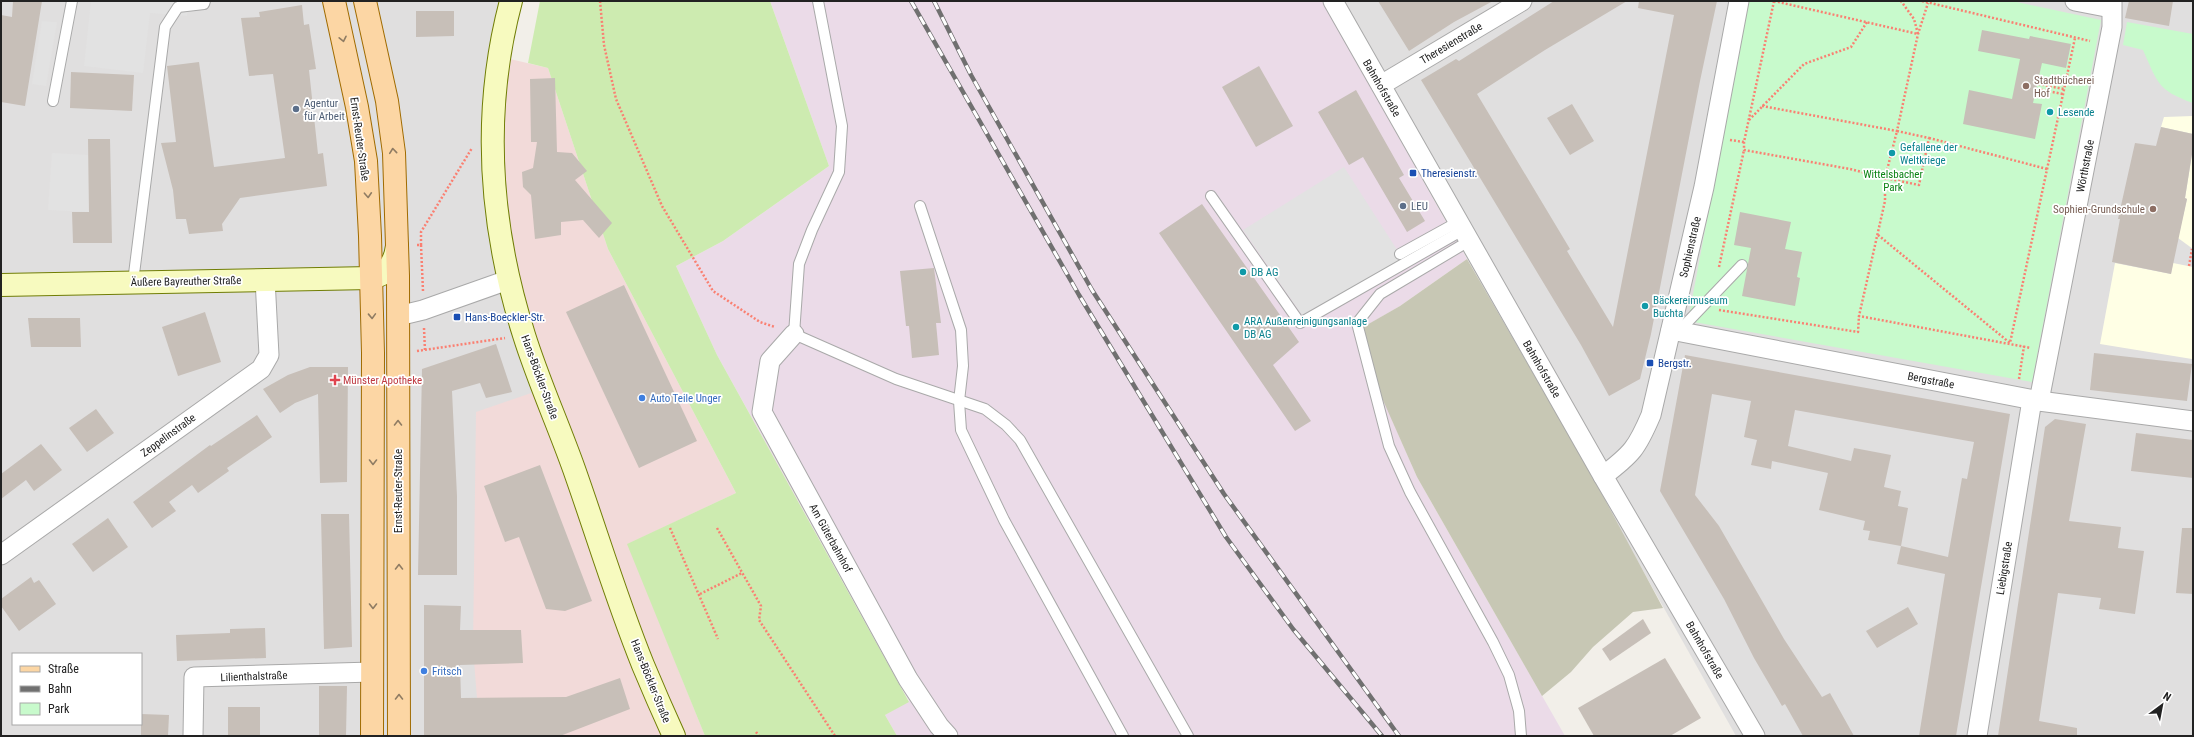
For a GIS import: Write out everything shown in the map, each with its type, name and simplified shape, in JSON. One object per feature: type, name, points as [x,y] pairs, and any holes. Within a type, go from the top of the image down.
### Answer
[{"type":"main road","name":"Ernst-Reuter-Straße","points":[[334,1],[357,107],[366,161],[371,278],[372,736]]},
{"type":"main road","name":"Ernst-Reuter-Straße","points":[[365,1],[387,101],[393,146],[398,316],[399,736]]},
{"type":"main road","name":"Hans-Böckler-Straße","points":[[511,1],[498,59],[492,115],[492,180],[508,280],[524,337],[567,449],[642,664],[674,736]]},
{"type":"main road","name":"Ernst-Reuter-Straße","points":[[371,278],[379,277],[388,270],[394,259],[397,246]]},
{"type":"main road","name":"Äußere Bayreuther Straße","points":[[1,285],[371,278]]},
{"type":"street","name":"Bahnhofstraße","points":[[1333,1],[1603,476],[1755,736]]},
{"type":"street","name":"Theresienstraße","points":[[1380,86],[1522,1]]},
{"type":"street","name":"Sophienstraße","points":[[1603,476],[1629,456],[1639,442],[1651,415],[1675,330],[1739,1]]},
{"type":"street","points":[[2075,1],[2111,4]]},
{"type":"street","name":"Wörthstraße","points":[[2029,399],[2049,352],[2112,27],[2111,4]]},
{"type":"street","name":"Zeppelinstraße","points":[[1,555],[261,369],[269,355],[265,279]]},
{"type":"street","points":[[398,316],[423,310],[508,280]]},
{"type":"street","name":"Bergstraße","points":[[1675,330],[2029,399],[2193,421]]},
{"type":"street","name":"Am Güterbahnhof","points":[[794,334],[770,361],[762,412],[908,679],[939,726],[948,736]]},
{"type":"street","name":"Liebigstraße","points":[[1977,736],[2029,399]]},
{"type":"street","name":"Lilienthalstraße","points":[[193,736],[194,677],[373,672]]},
{"type":"lane","points":[[53,101],[72,1]]},
{"type":"lane","points":[[133,282],[165,27],[178,7],[204,4],[205,1]]},
{"type":"lane","points":[[818,1],[842,126],[839,172],[812,230],[800,264],[794,334],[896,379],[985,409],[1006,425],[1020,440],[1188,736]]},
{"type":"lane","points":[[1211,196],[1300,324],[1464,231]]},
{"type":"lane","points":[[920,206],[961,330],[963,366],[959,401],[961,430],[1004,520],[1123,736]]},
{"type":"lane","points":[[1400,254],[1464,231]]},
{"type":"lane","points":[[1464,231],[1380,294],[1356,323],[1389,446],[1410,492],[1493,642],[1509,675],[1519,711],[1521,736]]},
{"type":"lane","points":[[1675,330],[1713,295],[1742,265]]},
{"type":"path","points":[[600,1],[604,45],[616,98],[662,206],[713,291],[760,322],[794,334]]},
{"type":"path","points":[[1918,34],[1774,1],[1711,309],[1858,332],[1859,316],[1885,200],[1885,178],[1918,34],[1928,3]]},
{"type":"path","points":[[1900,1],[1914,19],[1918,34]]},
{"type":"path","points":[[1922,1],[2108,46]]},
{"type":"path","points":[[1749,120],[1804,64],[1851,47],[1867,22]]},
{"type":"path","points":[[2010,344],[2075,38]]},
{"type":"path","points":[[2038,84],[2064,89]]},
{"type":"path","points":[[2037,89],[2062,94]]},
{"type":"path","points":[[1762,106],[1929,138],[2046,169]]},
{"type":"path","points":[[1744,150],[1850,169],[1919,185],[1929,138]]},
{"type":"path","points":[[397,246],[421,245],[421,232],[473,147]]},
{"type":"path","points":[[1877,235],[2010,344]]},
{"type":"path","points":[[2189,266],[2192,249]]},
{"type":"path","points":[[1859,316],[2024,346],[2049,352]]},
{"type":"path","points":[[398,352],[425,351],[491,339],[524,337]]},
{"type":"path","points":[[2024,346],[2029,399]]},
{"type":"path","points":[[670,528],[700,594],[718,639]]},
{"type":"path","points":[[716,528],[761,606],[759,620],[835,736]]},
{"type":"path","points":[[700,594],[742,573]]},
{"type":"path","points":[[756,732],[759,736]]},
{"type":"shaded area","points":[[1,1],[507,1],[497,56],[540,390],[480,736],[1,736]]},
{"type":"shaded area","points":[[91,1],[189,1],[187,16],[150,13],[143,73],[84,66]]},
{"type":"shaded area","points":[[770,1],[1322,1],[1467,259],[1400,306],[1359,330],[1393,422],[1417,477],[1565,736],[897,736],[885,715],[909,701],[717,355],[676,266],[723,241],[829,166]]},
{"type":"shaded area","points":[[1322,1],[2193,1],[2193,736],[1736,736]]},
{"type":"shaded area","points":[[42,21],[57,22],[46,86],[32,84]]},
{"type":"shaded area","points":[[497,56],[548,68],[608,249],[736,493],[628,544],[705,736],[480,736],[473,648],[476,412],[540,390],[507,285]]},
{"type":"shaded area","points":[[2193,116],[2193,134],[2161,127],[2164,117]]},
{"type":"shaded area","points":[[2193,148],[2193,249],[2178,238],[2187,199],[2185,198]]},
{"type":"shaded area","points":[[52,153],[88,155],[89,212],[48,210]]},
{"type":"shaded area","points":[[1344,167],[1403,259],[1302,315],[1243,230]]},
{"type":"shaded area","points":[[1467,259],[1588,468],[1663,608],[1633,612],[1593,647],[1571,672],[1542,696],[1417,477],[1367,364],[1358,330],[1400,306]]},
{"type":"shaded area","points":[[2115,263],[2171,274],[2173,263],[2193,267],[2192,359],[2100,344]]},
{"type":"green space","points":[[540,1],[770,1],[829,166],[723,241],[676,266],[717,355],[909,702],[885,715],[897,736],[705,736],[627,544],[736,493],[608,249],[548,68],[528,63]]},
{"type":"green space","name":"Wittelsbacher Park","points":[[1748,1],[2012,1],[2101,20],[2032,382],[1688,321]]},
{"type":"green space","points":[[2127,22],[2193,34],[2193,103],[2172,94],[2160,84],[2143,50],[2123,45]]},
{"type":"building","points":[[13,1],[42,1],[25,106],[1,102],[1,15],[12,17]]},
{"type":"building","points":[[1378,1],[1493,1],[1454,22],[1409,51]]},
{"type":"building","points":[[1554,1],[1627,1],[1545,50],[1477,94],[1570,249],[1567,251],[1613,327],[1674,15],[1638,8],[1639,1],[1717,1],[1651,334],[1640,379],[1609,396],[1581,345],[1421,80],[1456,59],[1459,61]]},
{"type":"building","points":[[2129,1],[2173,1],[2169,26],[2125,18]]},
{"type":"building","name":"Agentur für Arbeit","points":[[302,5],[304,25],[309,24],[316,69],[309,70],[318,154],[323,153],[327,186],[240,198],[222,224],[223,231],[189,234],[186,219],[176,219],[173,190],[161,143],[176,142],[167,66],[199,62],[214,167],[285,158],[273,74],[249,76],[241,18],[260,17],[259,12]]},
{"type":"building","points":[[416,11],[454,11],[454,36],[416,37]]},
{"type":"building","name":"Stadtbücherei Hof","points":[[1982,30],[2029,39],[2030,36],[2071,44],[2066,68],[2042,63],[2033,103],[2042,104],[2035,139],[1963,124],[1969,90],[2012,99],[2020,59],[1978,51]]},
{"type":"building","points":[[1259,66],[1293,126],[1256,147],[1222,87]]},
{"type":"building","points":[[71,72],[134,75],[132,111],[70,108]]},
{"type":"building","points":[[555,78],[557,152],[572,153],[587,171],[575,180],[612,223],[599,238],[583,220],[561,222],[561,235],[535,239],[531,195],[523,187],[522,172],[533,168],[537,142],[531,142],[530,79]]},
{"type":"building","points":[[1356,90],[1404,175],[1399,178],[1425,221],[1407,232],[1363,157],[1349,165],[1318,112]]},
{"type":"building","points":[[1572,104],[1594,141],[1570,155],[1547,118]]},
{"type":"building","name":"Sophien-Grundschule","points":[[2161,127],[2193,134],[2193,148],[2185,198],[2187,199],[2171,274],[2112,262],[2120,219],[2118,219],[2135,143],[2156,146]]},
{"type":"building","points":[[88,139],[110,139],[112,243],[73,243],[72,212],[89,212]]},
{"type":"building","points":[[1202,204],[1299,342],[1273,365],[1311,421],[1295,431],[1159,233]]},
{"type":"building","points":[[1740,212],[1791,222],[1785,249],[1802,252],[1797,277],[1800,278],[1795,306],[1742,296],[1751,248],[1734,245]]},
{"type":"building","points":[[934,268],[941,323],[936,323],[939,355],[912,358],[909,326],[906,326],[900,271]]},
{"type":"building","points":[[624,285],[697,441],[639,468],[566,312]]},
{"type":"building","points":[[205,312],[221,362],[178,376],[162,327]]},
{"type":"building","points":[[28,318],[80,318],[81,347],[31,347]]},
{"type":"building","points":[[496,344],[512,392],[486,398],[480,383],[452,391],[457,496],[457,575],[418,575],[422,369]]},
{"type":"building","points":[[2094,353],[2192,364],[2187,401],[2090,390]]},
{"type":"building","points":[[1685,355],[2010,414],[1956,736],[1919,736],[1945,574],[1897,564],[1901,546],[1868,540],[1870,531],[1863,530],[1865,521],[1819,510],[1828,473],[1772,461],[1771,469],[1751,465],[1757,440],[1744,437],[1751,401],[1712,394],[1695,495],[1719,526],[1784,639],[1822,697],[1830,693],[1854,736],[1803,736],[1785,704],[1782,706],[1754,658],[1724,599],[1660,491]],"holes":[[[1795,410],[1974,442],[1967,479],[1962,478],[1948,557],[1901,546],[1908,508],[1898,506],[1901,491],[1884,487],[1891,455],[1854,448],[1851,461],[1788,446]]]},
{"type":"building","points":[[310,367],[348,367],[347,482],[320,483],[318,394],[295,403],[280,413],[263,389],[288,375]]},
{"type":"building","points":[[96,409],[114,433],[87,452],[69,428]]},
{"type":"building","points":[[257,415],[272,437],[227,468],[229,471],[198,493],[192,485],[169,502],[176,511],[152,528],[133,502],[210,445],[211,446]]},
{"type":"building","points":[[2055,419],[2086,424],[2069,521],[2121,527],[2118,548],[2144,551],[2135,614],[2099,609],[2101,598],[2058,593],[2039,721],[2077,728],[2077,736],[1998,736],[2045,427]]},
{"type":"building","points":[[2136,433],[2193,440],[2193,478],[2131,471]]},
{"type":"building","points":[[41,444],[62,470],[34,491],[26,480],[1,499],[1,474]]},
{"type":"building","points":[[540,465],[592,601],[565,611],[546,609],[519,537],[505,542],[484,486]]},
{"type":"building","points":[[321,514],[349,514],[352,647],[324,649]]},
{"type":"building","points":[[108,518],[128,547],[93,572],[72,544]]},
{"type":"building","points":[[2182,528],[2193,528],[2193,594],[2176,593]]},
{"type":"building","points":[[31,577],[34,583],[39,580],[56,604],[19,631],[1,606],[1,599]]},
{"type":"building","points":[[424,605],[461,606],[460,630],[521,630],[523,663],[460,665],[461,698],[566,697],[620,678],[630,709],[560,736],[424,736]]},
{"type":"building","points":[[1908,607],[1918,624],[1877,648],[1866,631]]},
{"type":"building","points":[[1643,619],[1651,633],[1610,661],[1602,649]]},
{"type":"building","points":[[265,628],[266,658],[177,661],[176,635],[230,633],[230,629]]},
{"type":"building","points":[[1665,658],[1701,718],[1670,736],[1594,736],[1578,708]]},
{"type":"building","points":[[319,686],[347,686],[346,736],[319,736]]},
{"type":"building","points":[[228,707],[260,707],[260,736],[228,736]]},
{"type":"building","points":[[142,714],[169,715],[168,736],[141,736]]},
{"type":"railway","points":[[911,1],[1079,295],[1226,537],[1293,629],[1382,736]]},
{"type":"railway","points":[[934,1],[971,75],[1092,290],[1224,494],[1399,736]]},
{"type":"place","name":"Stadtbücherei Hof","points":[[2026,86]]},
{"type":"place","name":"Agentur für Arbeit","points":[[296,109]]},
{"type":"place","name":"Lesende","points":[[2050,112]]},
{"type":"place","name":"Gefallene der Weltkriege","points":[[1892,153]]},
{"type":"place","name":"Theresienstr.","points":[[1413,173]]},
{"type":"place","name":"LEU","points":[[1403,206]]},
{"type":"place","name":"Sophien-Grundschule","points":[[2153,209]]},
{"type":"place","name":"DB AG","points":[[1243,272]]},
{"type":"place","name":"Bäckereimuseum Buchta","points":[[1645,306]]},
{"type":"place","name":"Hans-Boeckler-Str.","points":[[457,317]]},
{"type":"place","name":"ARA Außenreinigungsanlage DB AG","points":[[1236,327]]},
{"type":"place","name":"Bergstr.","points":[[1650,363]]},
{"type":"place","name":"Münster Apotheke","points":[[335,380]]},
{"type":"place","name":"Auto Teile Unger","points":[[642,398]]},
{"type":"place","name":"Fritsch","points":[[424,671]]}]
